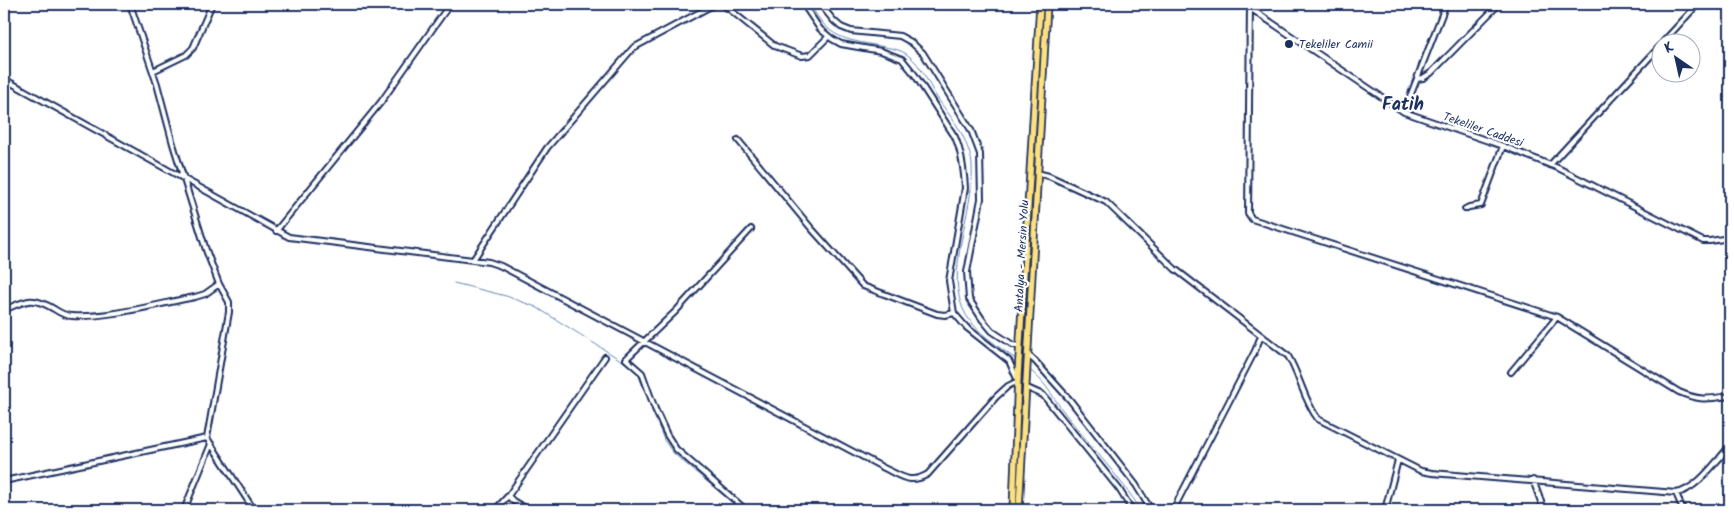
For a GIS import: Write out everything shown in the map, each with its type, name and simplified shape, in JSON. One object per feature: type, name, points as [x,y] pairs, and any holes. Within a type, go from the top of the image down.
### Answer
[{"type":"highway","name":"Antalya - Mersin Yolu","points":[[1013,510],[1019,354],[1040,4]]},
{"type":"highway","name":"Antalya - Mersin Yolu","points":[[1019,510],[1047,4]]},
{"type":"street","points":[[130,4],[153,71],[172,144],[206,250],[219,284],[229,302],[229,312],[207,438],[254,510]]},
{"type":"street","points":[[153,71],[186,55],[193,48],[212,4]]},
{"type":"street","points":[[276,231],[380,102],[450,4]]},
{"type":"street","points":[[473,260],[547,148],[633,48],[715,4]]},
{"type":"street","points":[[720,4],[775,46],[802,56],[810,55],[828,37]]},
{"type":"street","points":[[4,79],[289,237],[489,262],[510,269],[908,480],[920,479],[928,474],[996,397],[1018,378],[1009,361],[966,327],[954,313],[949,281],[965,188],[960,148],[955,137],[915,75],[902,59],[881,51],[841,44],[828,37],[820,29],[803,4]]},
{"type":"street","points":[[820,4],[841,27],[852,31],[900,36],[912,42],[923,53],[971,130],[980,154],[981,199],[967,272],[969,299],[992,331],[1013,345],[1020,346]]},
{"type":"street","name":"Tekeliler Caddesi","points":[[1244,4],[1250,5],[1404,112],[1503,146],[1550,165],[1703,241],[1730,238]]},
{"type":"street","points":[[1404,112],[1446,4]]},
{"type":"street","points":[[1416,78],[1423,78],[1431,73],[1499,4]]},
{"type":"street","points":[[1672,32],[1698,4]]},
{"type":"street","points":[[1250,5],[1248,214],[1252,219],[1557,317],[1679,392],[1694,398],[1707,399],[1730,396]]},
{"type":"street","points":[[1550,165],[1652,54]]},
{"type":"street","points":[[738,140],[863,286],[937,314],[946,315],[954,313]]},
{"type":"street","points":[[1465,209],[1469,206],[1481,205],[1503,146]]},
{"type":"street","points":[[1037,173],[1049,176],[1106,202],[1175,269],[1288,356],[1312,412],[1318,419],[1421,471],[1676,493],[1684,492],[1694,486],[1730,446]]},
{"type":"street","points":[[746,510],[683,455],[667,436],[642,373],[626,359],[646,342],[751,229]]},
{"type":"street","points":[[4,310],[21,302],[41,301],[63,315],[109,314],[195,297],[204,294],[219,284]]},
{"type":"street","points":[[1511,372],[1557,317]]},
{"type":"street","points":[[1173,510],[1261,336]]},
{"type":"street","points":[[1027,356],[1035,361],[1070,400],[1136,485],[1151,510]]},
{"type":"street","points":[[495,510],[508,496],[605,357]]},
{"type":"street","points":[[1025,387],[1043,395],[1119,489],[1132,510]]},
{"type":"street","points":[[4,481],[207,438]]},
{"type":"street","points":[[184,510],[211,444]]},
{"type":"street","points":[[1385,510],[1398,460]]},
{"type":"street","points":[[1534,480],[1544,510]]},
{"type":"street","points":[[1676,493],[1683,510]]},
{"type":"street","points":[[508,496],[512,501],[528,510]]},
{"type":"waterway","points":[[810,4],[817,16],[838,36],[895,49],[909,56],[921,69],[936,96],[959,129],[969,150],[972,166],[972,184],[958,262],[959,298],[966,315],[976,328],[1017,360]]},
{"type":"waterway","points":[[454,283],[506,296],[536,307],[632,367],[638,374],[664,440],[673,453],[741,510]]},
{"type":"waterway","points":[[1028,369],[1045,385],[1141,510]]},
{"type":"place","name":"Tekeliler Camii","points":[[1289,44]]},
{"type":"district","name":"Fatih","points":[[1403,105]]}]
